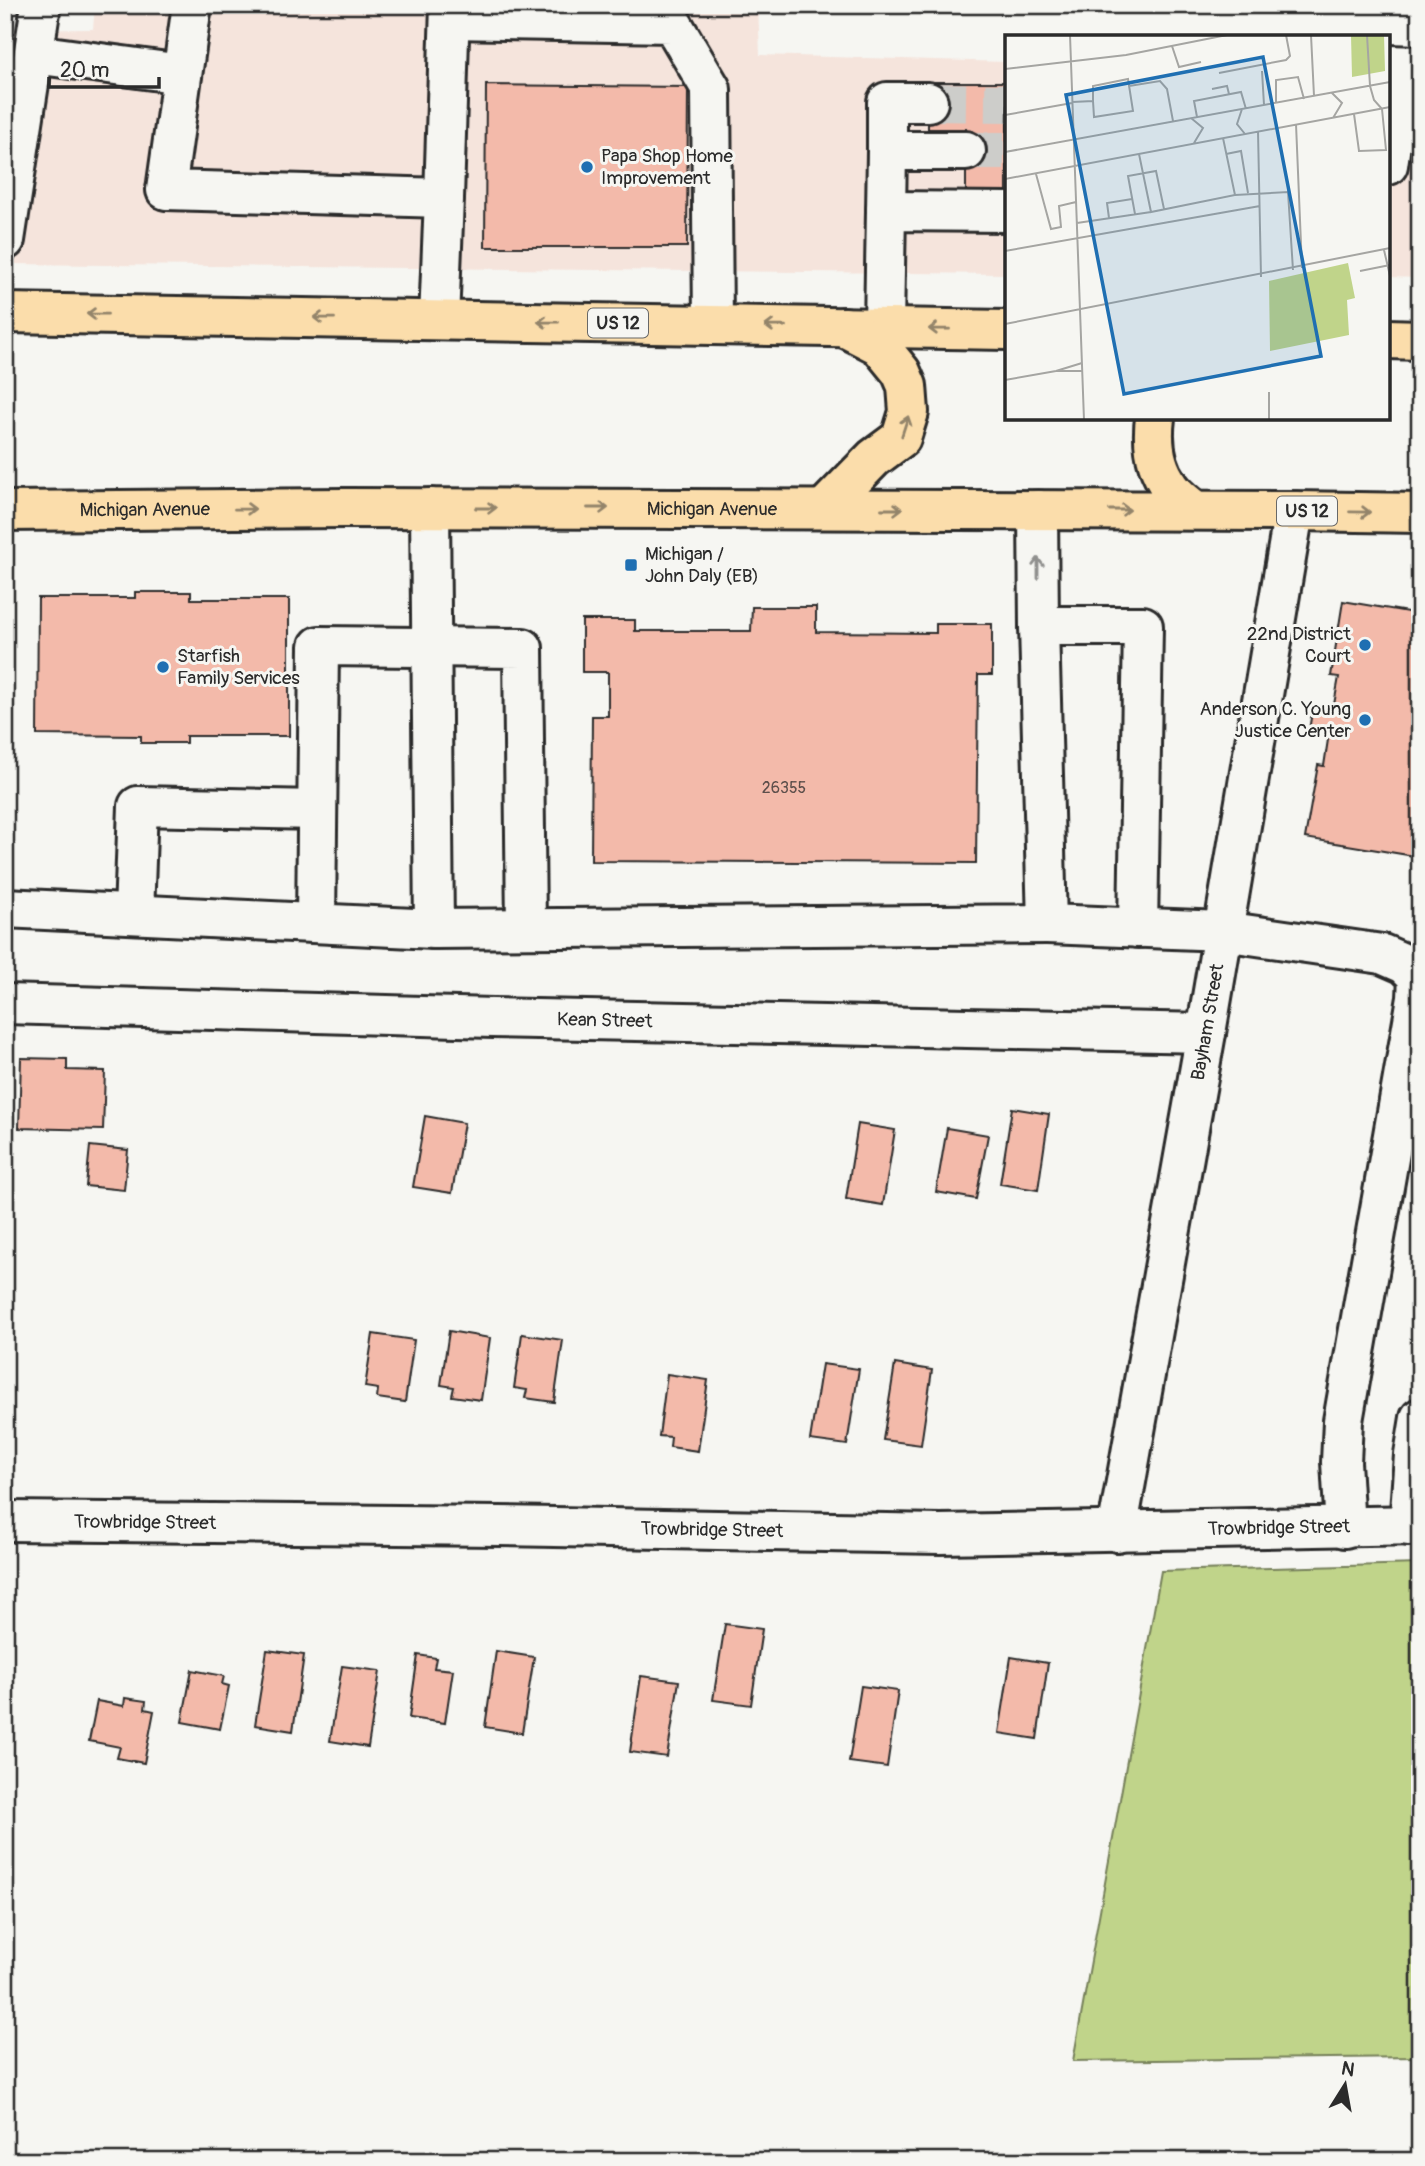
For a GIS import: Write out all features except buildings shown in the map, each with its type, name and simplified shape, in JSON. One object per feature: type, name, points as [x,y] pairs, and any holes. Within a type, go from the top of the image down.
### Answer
[{"type":"main road","name":"US 12","points":[[5,313],[1005,330]]},
{"type":"main road","points":[[824,509],[874,458],[901,439],[909,412],[907,386],[901,372],[879,345],[844,327]]},
{"type":"main road","points":[[1390,339],[1420,340]]},
{"type":"main road","points":[[1155,420],[1153,433],[1157,461],[1170,487],[1194,510]]},
{"type":"main road","name":"Michigan Avenue","points":[[5,511],[430,508],[1420,513]]},
{"type":"street","points":[[5,240],[24,59],[41,5]]},
{"type":"street","points":[[192,5],[166,190],[444,198]]},
{"type":"street","points":[[439,320],[450,12],[672,23],[711,89],[713,325]]},
{"type":"street","points":[[24,59],[182,74]]},
{"type":"street","points":[[1390,131],[1393,81],[1420,66]]},
{"type":"street","points":[[884,327],[887,102],[928,102]]},
{"type":"street","points":[[887,151],[966,151]]},
{"type":"street","points":[[886,211],[1005,212]]},
{"type":"street","points":[[430,508],[434,929]]},
{"type":"street","points":[[1038,510],[1047,924]]},
{"type":"street","name":"Bayham Street","points":[[1117,1532],[1206,1033],[1294,511]]},
{"type":"street","points":[[1039,626],[1143,626],[1138,928]]},
{"type":"street","points":[[316,923],[319,646],[523,648],[526,928]]},
{"type":"street","points":[[134,914],[138,806],[317,810]]},
{"type":"street","points":[[5,908],[434,929],[1047,924],[1223,931],[1382,954],[1405,964],[1418,977],[1415,1012],[1343,1421],[1341,1462],[1345,1528]]},
{"type":"street","name":"Kean Street","points":[[5,1004],[1206,1033]]},
{"type":"street","points":[[1414,1526],[1414,1455],[1420,1418]]},
{"type":"street","name":"Trowbridge Street","points":[[5,1521],[940,1534],[1414,1526]]},
{"type":"shaded area","points":[[95,5],[758,5],[760,55],[1005,62],[1005,274],[5,264],[5,30],[93,29]]},
{"type":"shaded area","points":[[1390,74],[1420,75],[1420,278],[1390,277]]},
{"type":"green space","points":[[1420,1564],[1420,2057],[1073,2061],[1161,1571]]},
{"type":"tunnel","points":[[928,102],[1005,103]]},
{"type":"tunnel","points":[[966,151],[1005,151]]},
{"type":"place","name":"Papa Shop Home Improvement","points":[[587,167]]},
{"type":"place","name":"Michigan / John Daly (EB)","points":[[631,565]]},
{"type":"place","name":"22nd District Court","points":[[1365,645]]},
{"type":"place","name":"Starfish Family Services","points":[[163,667]]},
{"type":"place","name":"Anderson C. Young Justice Center","points":[[1365,720]]}]
